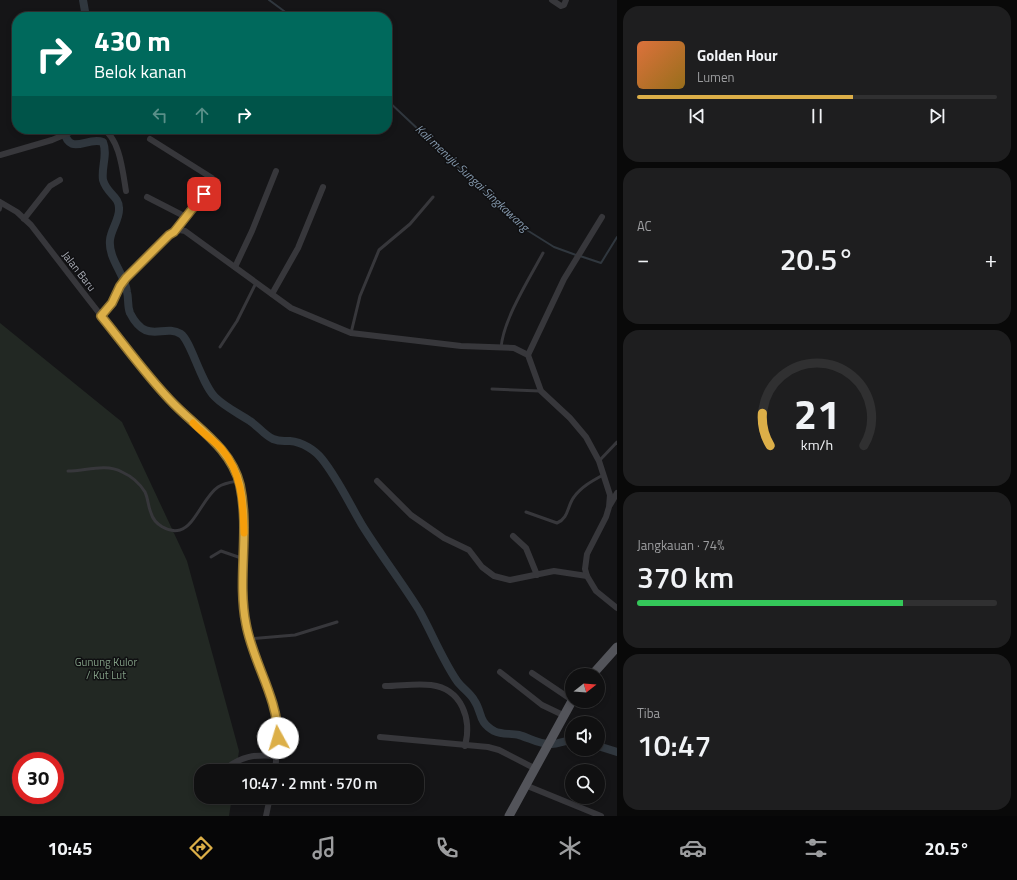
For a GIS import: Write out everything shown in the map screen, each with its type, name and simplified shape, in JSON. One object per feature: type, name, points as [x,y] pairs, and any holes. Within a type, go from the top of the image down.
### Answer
[{"type":"main road","points":[[598,668],[617,647]]},
{"type":"main road","points":[[509,816],[568,708]]},
{"type":"street","points":[[552,0],[561,6],[564,5],[566,0]]},
{"type":"street","points":[[0,155],[65,134]]},
{"type":"street","points":[[109,134],[112,136],[117,146],[126,192]]},
{"type":"street","points":[[101,316],[112,303],[120,286],[126,278],[169,235],[174,232],[213,180],[150,139]]},
{"type":"street","points":[[235,268],[252,231],[276,171]]},
{"type":"street","points":[[24,219],[50,186],[60,180]]},
{"type":"street","points":[[272,294],[298,248],[323,187]]},
{"type":"street","points":[[147,197],[186,217]]},
{"type":"street","name":"Jalan Baru","points":[[1,203],[24,219],[169,400],[232,462],[238,481],[243,507],[244,616],[249,639],[272,703],[278,727],[276,764]]},
{"type":"street","points":[[528,355],[564,279],[602,217]]},
{"type":"street","points":[[174,232],[185,231],[291,308],[350,333],[461,346],[514,348],[528,355],[541,391],[570,418],[586,437],[599,461],[602,475],[610,495],[609,507],[606,517],[587,554],[585,569],[587,576],[596,591],[617,608]]},
{"type":"street","points":[[378,481],[411,515],[444,538],[469,550],[488,573],[510,580],[554,571],[587,576]]},
{"type":"street","points":[[609,507],[617,493]]},
{"type":"street","points":[[513,536],[526,548],[537,575]]},
{"type":"street","points":[[500,672],[518,688],[562,718]]},
{"type":"street","points":[[532,673],[565,696]]},
{"type":"street","points":[[385,686],[431,685],[448,691],[460,701],[466,714],[468,728],[465,746]]},
{"type":"street","points":[[380,737],[499,750],[534,768]]},
{"type":"street","points":[[231,764],[234,761],[252,755],[277,756]]},
{"type":"street","points":[[525,785],[601,816]]},
{"type":"street","points":[[266,816],[269,804]]},
{"type":"lane","points":[[350,333],[359,300],[379,250],[410,224],[433,197]]},
{"type":"lane","points":[[0,210],[1,203]]},
{"type":"lane","points":[[501,348],[502,337],[507,324],[543,253]]},
{"type":"lane","points":[[220,348],[237,321],[256,282]]},
{"type":"lane","points":[[492,389],[541,391]]},
{"type":"lane","points":[[599,461],[617,442]]},
{"type":"lane","points":[[68,471],[105,468],[122,472],[142,489],[150,512],[155,520],[165,529],[175,530],[184,528],[218,487],[238,481]]},
{"type":"lane","points":[[526,512],[557,523],[565,518],[574,497],[582,489],[602,475]]},
{"type":"lane","points":[[211,557],[221,551],[244,559]]},
{"type":"lane","points":[[249,639],[295,635],[336,622]]},
{"type":"green space","name":"Gunung Kulor / Kut Lut","points":[[0,323],[122,422],[187,561],[239,751],[237,764],[194,764],[194,804],[231,804],[229,816],[0,816]]},
{"type":"waterway","points":[[83,0],[85,12]]},
{"type":"waterway","name":"Kali menuju Sungai Singkawang","points":[[269,0],[285,12]]},
{"type":"waterway","name":"Kali menuju Sungai Singkawang","points":[[392,105],[522,227],[554,247],[576,255]]},
{"type":"waterway","points":[[65,134],[66,138],[74,144],[97,141],[103,142],[105,152],[103,180],[107,189],[117,201],[119,208],[118,216],[110,240],[110,247],[114,260],[126,285],[130,313],[136,323],[143,329],[149,331],[174,331],[181,334],[189,345],[210,391],[219,401],[253,423],[273,439],[278,441],[290,441],[304,445],[322,459],[369,536],[419,610],[452,673],[459,684],[472,697],[485,724],[497,732],[519,735],[543,743],[555,744],[565,741]]},
{"type":"waterway","name":"Kali menuju Sungai Singkawang","points":[[580,256],[601,263],[617,237]]},
{"type":"waterway","points":[[605,748],[617,752]]},
{"type":"slow traffic","points":[[193,423],[220,447],[232,462],[242,495],[244,533]]},
{"type":"route","points":[[204,194],[174,232],[146,257],[126,278],[120,286],[116,297],[101,316],[169,400],[220,447],[232,462],[242,495],[243,507],[244,616],[249,639],[266,682],[272,703],[278,727],[278,738]]}]
